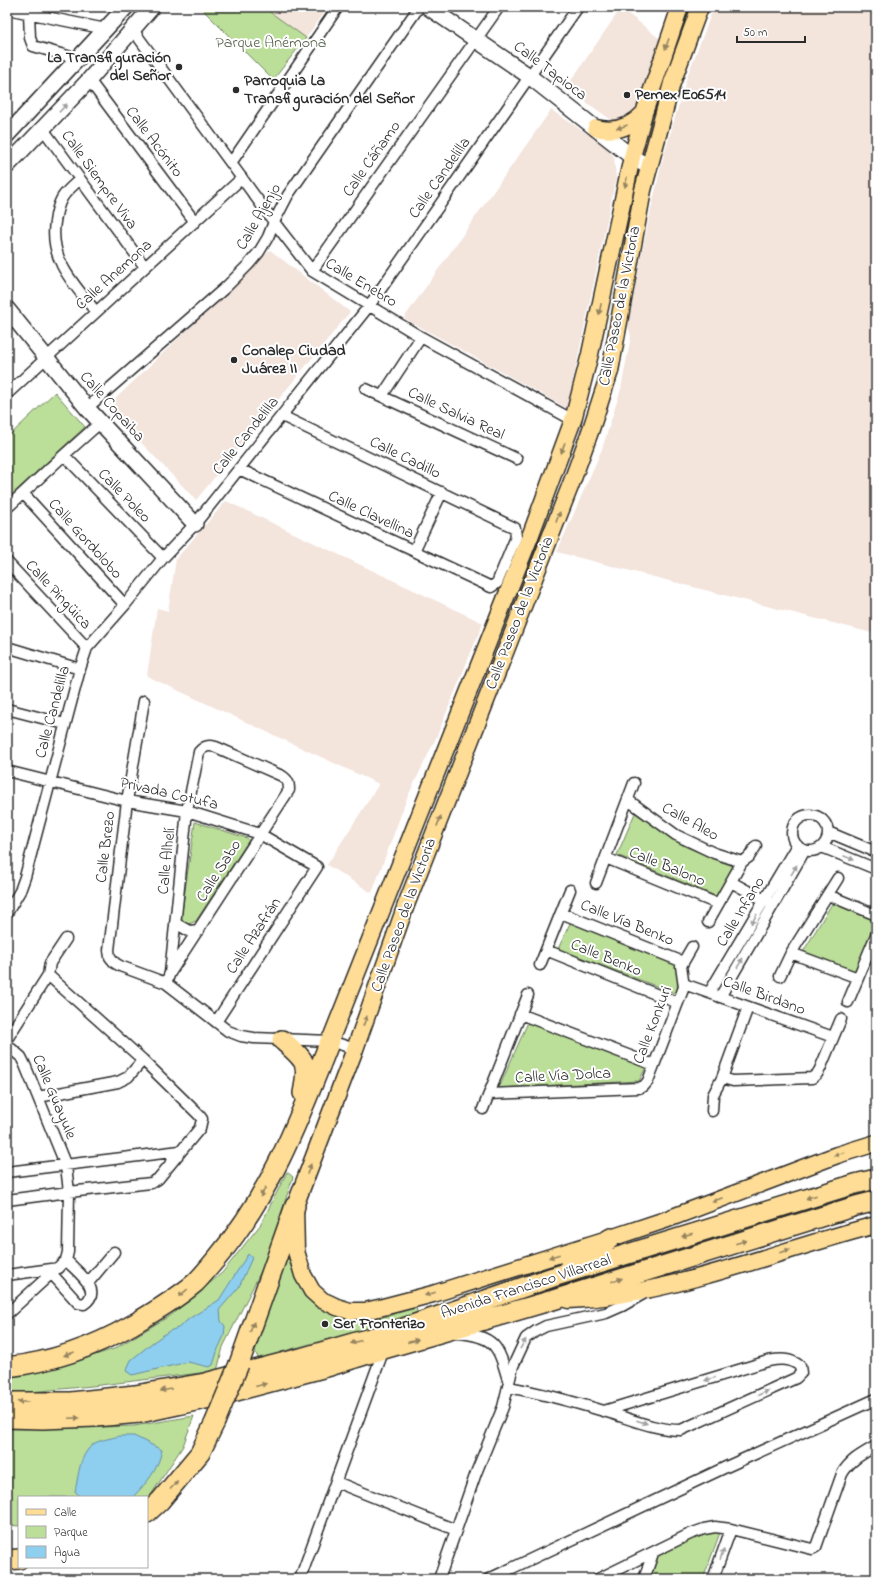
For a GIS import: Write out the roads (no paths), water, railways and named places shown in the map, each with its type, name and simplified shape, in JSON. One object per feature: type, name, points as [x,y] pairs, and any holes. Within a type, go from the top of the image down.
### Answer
[{"type":"highway","points":[[282,1040],[303,1061],[306,1069],[300,1116]]},
{"type":"highway","points":[[7,1367],[33,1364],[68,1355],[97,1343],[164,1306],[196,1282],[255,1208],[276,1169],[300,1116],[330,1041]]},
{"type":"highway","name":"Avenida Francisco Villarreal","points":[[7,1402],[71,1402],[135,1395],[205,1383],[301,1358],[395,1331],[553,1277],[855,1184],[876,1179]]},
{"type":"highway","name":"Avenida Francisco Villarreal","points":[[7,1418],[43,1419],[95,1417],[140,1413],[179,1406],[281,1380],[445,1332],[876,1201]]},
{"type":"highway","points":[[148,1512],[169,1491],[200,1453],[215,1422],[239,1364],[295,1206]]},
{"type":"highway","points":[[553,1277],[611,1238]]},
{"type":"highway","points":[[7,1423],[43,1419]]},
{"type":"highway","points":[[7,1560],[18,1559]]},
{"type":"main road","name":"Calle Paseo de la Victoria","points":[[330,1041],[531,534],[573,420],[590,354],[632,157],[644,113],[680,7]]},
{"type":"main road","name":"Calle Paseo de la Victoria","points":[[295,1206],[355,1049],[406,905],[594,422],[610,371],[642,195],[649,167],[672,83],[700,7]]},
{"type":"main road","points":[[596,128],[606,131],[615,130],[636,121],[644,113]]},
{"type":"main road","points":[[295,1206],[296,1250],[303,1275],[312,1291],[322,1300],[337,1307],[350,1311],[365,1311],[433,1294],[611,1238],[665,1220],[837,1155],[876,1143]]},
{"type":"main road","points":[[553,1300],[600,1298],[654,1288],[738,1266],[834,1236],[876,1225]]},
{"type":"street","points":[[8,134],[126,7]]},
{"type":"street","points":[[7,166],[89,80],[152,7]]},
{"type":"street","points":[[231,163],[338,7]]},
{"type":"street","name":"Calle Ajenjo","points":[[87,408],[226,287],[259,252],[268,237],[288,195],[419,7]]},
{"type":"street","name":"Calle Tapioca","points":[[428,7],[530,76],[632,157],[649,167]]},
{"type":"street","name":"Calle Cáñamo","points":[[312,271],[499,7]]},
{"type":"street","name":"Calle Candelilla","points":[[7,913],[20,891],[25,877],[65,724],[87,648],[125,605],[163,558],[195,524],[369,306],[578,7]]},
{"type":"street","points":[[7,9],[106,29]]},
{"type":"street","points":[[29,14],[30,38],[33,46],[78,59]]},
{"type":"street","name":"Calle Enebro","points":[[133,30],[274,222],[312,271],[421,337],[573,420]]},
{"type":"street","name":"Calle Acónito","points":[[89,80],[195,222]]},
{"type":"street","name":"Calle Siempre Viva","points":[[43,129],[79,180],[145,267]]},
{"type":"street","name":"Calle Anemona","points":[[7,394],[242,178]]},
{"type":"street","points":[[79,180],[62,198],[57,212],[54,231],[56,252],[63,268],[96,312]]},
{"type":"street","name":"Calle Copaiba","points":[[7,309],[87,408],[195,524]]},
{"type":"street","name":"Calle Salvia Real","points":[[382,396],[421,337]]},
{"type":"street","name":"Calle Salvia Real","points":[[366,389],[517,459]]},
{"type":"street","name":"Calle Cadillo","points":[[282,416],[515,528],[516,537],[497,583],[492,587]]},
{"type":"street","points":[[7,508],[64,454],[101,422]]},
{"type":"street","name":"Calle Poleo","points":[[64,454],[163,558]]},
{"type":"street","name":"Calle Clavellina","points":[[239,469],[414,552],[492,587]]},
{"type":"street","points":[[414,552],[442,492]]},
{"type":"street","name":"Calle Gordolobo","points":[[23,493],[125,605]]},
{"type":"street","name":"Calle Pingüica","points":[[7,562],[87,648]]},
{"type":"street","points":[[7,647],[80,669]]},
{"type":"street","name":"Calle Brezo","points":[[144,701],[127,801],[109,950],[110,957],[120,966],[168,978]]},
{"type":"street","points":[[7,709],[65,724]]},
{"type":"street","name":"Calle Alhelí","points":[[168,978],[187,811],[199,752],[202,748],[209,746],[216,747],[282,776]]},
{"type":"street","name":"Privada Cotufa","points":[[7,771],[127,801],[187,811],[260,834],[317,867]]},
{"type":"street","name":"Calle Sabo","points":[[168,978],[289,790],[287,780],[282,776]]},
{"type":"street","points":[[596,883],[634,784]]},
{"type":"street","name":"Calle Aleo","points":[[628,800],[676,835],[714,853],[742,862]]},
{"type":"street","points":[[805,815],[814,815],[823,819],[828,827],[828,832],[827,839],[822,847],[815,850],[801,848],[792,837],[793,828],[797,820],[805,815]]},
{"type":"street","points":[[828,832],[876,852]]},
{"type":"street","points":[[708,922],[742,862],[749,857],[756,846]]},
{"type":"street","points":[[822,847],[876,869]]},
{"type":"street","name":"Calle Infano","points":[[710,993],[769,902],[801,848]]},
{"type":"street","name":"Calle Balono","points":[[606,858],[718,904]]},
{"type":"street","name":"Calle Azafrán","points":[[216,1022],[317,867]]},
{"type":"street","points":[[780,976],[791,953],[838,878]]},
{"type":"street","points":[[731,882],[769,902]]},
{"type":"street","name":"Calle Vía Benko","points":[[540,965],[570,890]]},
{"type":"street","points":[[828,895],[876,915]]},
{"type":"street","name":"Calle Infano","points":[[720,997],[769,902]]},
{"type":"street","name":"Calle Vía Benko","points":[[561,913],[683,962]]},
{"type":"street","points":[[175,923],[190,931],[199,930]]},
{"type":"street","points":[[848,1002],[876,935]]},
{"type":"street","points":[[7,1039],[48,975],[50,963],[66,939]]},
{"type":"street","points":[[683,962],[692,947]]},
{"type":"street","name":"Calle Benko","points":[[546,950],[678,1003]]},
{"type":"street","points":[[791,953],[858,978]]},
{"type":"street","name":"Calle Konkuri","points":[[639,1088],[644,1086],[648,1081],[678,1003],[684,984],[680,970],[683,962]]},
{"type":"street","points":[[7,1200],[151,1183],[158,1179],[200,1128],[202,1119],[143,1060],[48,975]]},
{"type":"street","points":[[168,978],[216,1022],[228,1031],[241,1036],[282,1040],[330,1041],[355,1049]]},
{"type":"street","name":"Calle Birdano","points":[[684,984],[833,1037]]},
{"type":"street","name":"Calle Vía Dolca","points":[[483,1109],[528,995]]},
{"type":"street","points":[[712,1110],[714,1094],[722,1078],[748,1007]]},
{"type":"street","name":"Calle Vía Dolca","points":[[520,1014],[654,1065]]},
{"type":"street","points":[[722,1078],[734,1082],[812,1078],[820,1069],[841,1019]]},
{"type":"street","name":"Calle Guayule","points":[[7,1045],[21,1057],[66,1166]]},
{"type":"street","points":[[38,1097],[118,1082],[128,1077],[143,1060]]},
{"type":"street","name":"Calle Vía Dolca","points":[[489,1094],[639,1088]]},
{"type":"street","points":[[7,1172],[180,1151]]},
{"type":"street","points":[[7,1314],[56,1271],[66,1260],[68,1252],[69,1192],[66,1166]]},
{"type":"street","points":[[88,1283],[114,1252]]},
{"type":"street","points":[[56,1271],[78,1303],[84,1304],[91,1298],[92,1291],[88,1283],[66,1260]]},
{"type":"street","points":[[7,1275],[56,1271]]},
{"type":"street","points":[[438,1579],[476,1473],[503,1407],[508,1383],[520,1347],[526,1338],[546,1326],[606,1313],[654,1288]]},
{"type":"street","points":[[445,1332],[482,1336],[489,1340],[500,1355],[508,1383]]},
{"type":"street","points":[[300,1579],[384,1349]]},
{"type":"street","points":[[508,1383],[525,1390],[604,1411],[662,1429],[681,1430],[796,1378],[801,1373],[800,1366],[788,1359],[768,1361],[604,1411]]},
{"type":"street","points":[[489,1579],[726,1466],[876,1399]]},
{"type":"street","points":[[598,1579],[690,1534],[715,1527],[731,1529],[808,1548],[816,1547],[842,1474],[846,1467],[851,1461],[876,1446]]},
{"type":"street","points":[[336,1482],[456,1530]]},
{"type":"street","points":[[714,1579],[731,1529]]},
{"type":"street","points":[[644,1579],[653,1553]]},
{"type":"water","points":[[248,1254],[252,1258],[239,1287],[220,1309],[221,1321],[225,1326],[224,1336],[213,1365],[209,1367],[188,1362],[132,1375],[126,1371],[131,1360],[152,1343],[169,1331],[178,1328],[190,1318],[219,1300]]},
{"type":"water","points":[[119,1436],[134,1436],[162,1450],[155,1470],[134,1496],[79,1496],[75,1491],[80,1465],[86,1453],[95,1443]]},
{"type":"place","name":"La Transfiguración del Señor","points":[[179,67]]},
{"type":"place","name":"Parroquia La Transfiguración del Señor","points":[[236,90]]},
{"type":"place","name":"Pemex E06514","points":[[627,95]]},
{"type":"place","name":"Conalep Ciudad Juárez II","points":[[234,360]]},
{"type":"place","name":"Ser Fronterizo","points":[[325,1324]]},
{"type":"park label","name":"Parque Anémona","points":[[271,43]]}]
